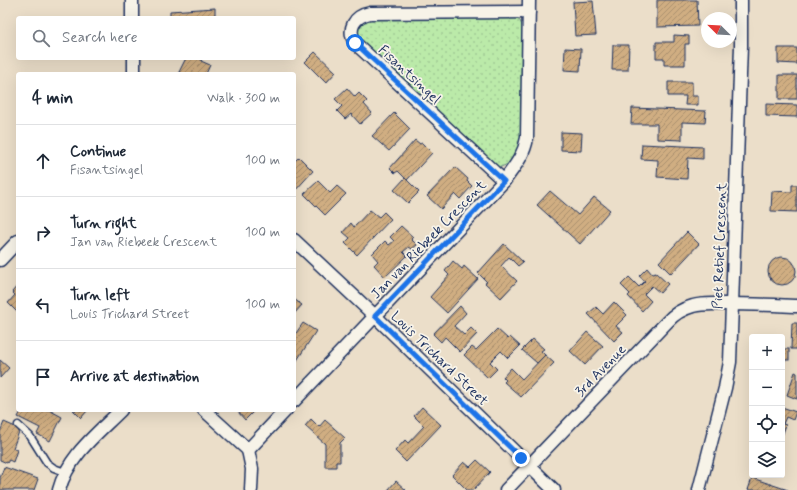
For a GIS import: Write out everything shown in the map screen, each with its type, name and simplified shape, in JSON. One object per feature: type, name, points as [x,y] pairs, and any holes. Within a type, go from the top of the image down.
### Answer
[{"type":"street","points":[[132,0],[132,16]]},
{"type":"street","name":"Piet Retief Crescent","points":[[699,490],[730,362],[741,46],[741,0]]},
{"type":"street","name":"Fisantsingel","points":[[504,181],[355,43],[352,38],[352,28],[356,19],[370,13],[529,6]]},
{"type":"street","name":"Jan van Riebeek Crescent","points":[[296,399],[504,181],[520,160],[526,146],[529,6]]},
{"type":"street","points":[[134,60],[134,72]]},
{"type":"street","name":"Louis Trichard Street","points":[[296,242],[375,316],[554,490]]},
{"type":"street","points":[[0,260],[16,243]]},
{"type":"street","name":"3rd Avenue","points":[[506,490],[674,315],[682,310],[697,305],[732,304],[797,306]]},
{"type":"street","points":[[59,490],[65,472],[78,452],[119,412]]},
{"type":"street","points":[[206,412],[248,450],[252,469],[251,490]]},
{"type":"street","points":[[248,450],[284,412]]},
{"type":"lane","points":[[18,425],[30,436],[47,463],[54,468],[65,472]]},
{"type":"green space","points":[[513,16],[520,21],[523,28],[523,134],[517,152],[510,163],[501,167],[496,167],[358,40],[357,27],[367,17]]},
{"type":"building","points":[[657,0],[697,0],[698,26],[657,27]]},
{"type":"building","points":[[593,1],[596,35],[575,36],[573,2]]},
{"type":"building","points":[[215,8],[215,16],[170,16],[170,11]]},
{"type":"building","points":[[674,35],[689,36],[689,44],[685,44],[685,65],[664,65],[664,58],[656,58],[656,42],[674,42]]},
{"type":"building","points":[[613,45],[629,45],[628,70],[612,70]]},
{"type":"building","points":[[565,48],[581,49],[580,71],[564,70]]},
{"type":"building","points":[[778,48],[797,48],[797,64],[778,63]]},
{"type":"building","points":[[315,52],[336,72],[326,83],[305,62]]},
{"type":"building","points":[[185,60],[201,60],[210,65],[207,72],[179,72]]},
{"type":"building","points":[[779,75],[797,75],[797,99],[779,99]]},
{"type":"building","points":[[668,82],[692,82],[692,96],[698,96],[698,105],[685,105],[686,96],[668,96]]},
{"type":"building","points":[[347,88],[355,97],[359,93],[367,101],[364,104],[372,113],[360,124],[351,114],[345,119],[337,111],[342,106],[335,99]]},
{"type":"building","points":[[766,104],[797,105],[797,117],[766,116]]},
{"type":"building","points":[[632,108],[706,111],[705,123],[682,122],[682,140],[657,139],[657,124],[631,124]]},
{"type":"building","points":[[394,113],[410,129],[389,151],[372,136]]},
{"type":"building","points":[[561,132],[582,133],[581,151],[561,150]]},
{"type":"building","points":[[415,140],[420,144],[422,143],[432,153],[407,180],[398,171],[395,173],[390,168]]},
{"type":"building","points":[[642,144],[703,147],[703,159],[688,158],[687,179],[657,177],[658,160],[641,159]]},
{"type":"building","points":[[299,157],[313,171],[296,190],[296,160]]},
{"type":"building","points":[[455,167],[468,179],[467,181],[472,186],[460,199],[455,194],[441,209],[427,196]]},
{"type":"building","points":[[405,178],[419,192],[408,203],[394,190]]},
{"type":"building","points":[[318,181],[330,193],[337,186],[346,194],[325,215],[304,194]]},
{"type":"building","points":[[792,185],[797,185],[797,212],[771,211],[772,191],[792,192]]},
{"type":"building","points":[[550,191],[578,215],[594,197],[610,210],[580,244],[537,205]]},
{"type":"building","points":[[370,210],[379,217],[384,212],[391,219],[357,255],[345,243],[350,238],[343,232],[351,223],[354,227]]},
{"type":"building","points":[[401,226],[413,237],[411,239],[417,245],[412,249],[409,247],[403,252],[407,256],[385,277],[374,265],[378,261],[372,254],[385,241],[389,245],[394,241],[390,237]]},
{"type":"building","points":[[687,232],[699,244],[671,274],[659,262]]},
{"type":"building","points":[[504,244],[523,262],[518,266],[509,257],[501,266],[517,281],[501,298],[485,283],[487,282],[478,273]]},
{"type":"building","points":[[782,257],[792,261],[796,271],[792,281],[782,285],[772,281],[768,271],[772,261]]},
{"type":"building","points":[[453,261],[462,269],[464,266],[478,279],[447,313],[430,297],[449,275],[445,271]]},
{"type":"building","points":[[647,268],[652,274],[656,273],[668,284],[660,293],[652,286],[644,294],[651,301],[642,311],[628,296],[630,294],[621,285],[629,277],[639,287],[645,281],[639,276]]},
{"type":"building","points":[[16,287],[16,311],[8,303],[15,295],[12,292]]},
{"type":"building","points":[[296,300],[302,305],[296,312]]},
{"type":"building","points":[[614,302],[627,315],[616,326],[623,332],[614,341],[588,314],[596,307],[603,314]]},
{"type":"building","points":[[460,306],[466,313],[454,326],[464,335],[471,328],[477,334],[460,352],[445,337],[441,342],[433,334]]},
{"type":"building","points":[[303,323],[316,331],[296,362],[296,333]]},
{"type":"building","points":[[792,323],[797,323],[797,349],[791,349]]},
{"type":"building","points":[[497,329],[508,339],[510,337],[520,346],[508,358],[501,351],[490,362],[497,369],[488,378],[464,355],[472,347],[476,350]]},
{"type":"building","points":[[587,332],[603,346],[585,365],[570,351]]},
{"type":"building","points":[[533,339],[544,349],[541,351],[545,355],[537,363],[522,350]]},
{"type":"building","points":[[785,349],[789,349],[789,360],[785,360]]},
{"type":"building","points":[[545,355],[554,363],[521,397],[504,382],[506,380],[503,377],[511,368],[522,379]]},
{"type":"building","points":[[0,360],[9,368],[0,378]]},
{"type":"building","points":[[795,372],[797,373],[797,399],[787,395]]},
{"type":"building","points":[[422,407],[441,425],[406,462],[395,451],[405,440],[408,443],[424,426],[414,416]]},
{"type":"building","points":[[785,408],[796,412],[793,420],[786,417],[785,419]]},
{"type":"building","points":[[21,412],[53,412],[62,417],[50,441],[37,434],[40,428],[18,417]]},
{"type":"building","points":[[75,412],[86,412],[81,418]]},
{"type":"building","points":[[238,412],[253,412],[245,420]]},
{"type":"building","points":[[311,419],[319,427],[325,420],[345,438],[340,443],[340,462],[336,462],[336,467],[325,467],[325,444],[305,426]]},
{"type":"building","points":[[4,422],[20,429],[13,448],[17,450],[13,462],[9,460],[7,463],[0,460],[0,432]]},
{"type":"building","points":[[477,460],[490,472],[473,490],[467,490],[452,475],[464,462],[470,467]]},
{"type":"building","points":[[4,467],[38,479],[34,490],[0,490],[0,478]]},
{"type":"building","points":[[752,478],[788,490],[748,490]]},
{"type":"building","points":[[396,481],[406,490],[388,490]]},
{"type":"route","points":[[355,43],[504,181],[375,316],[521,458]]}]
